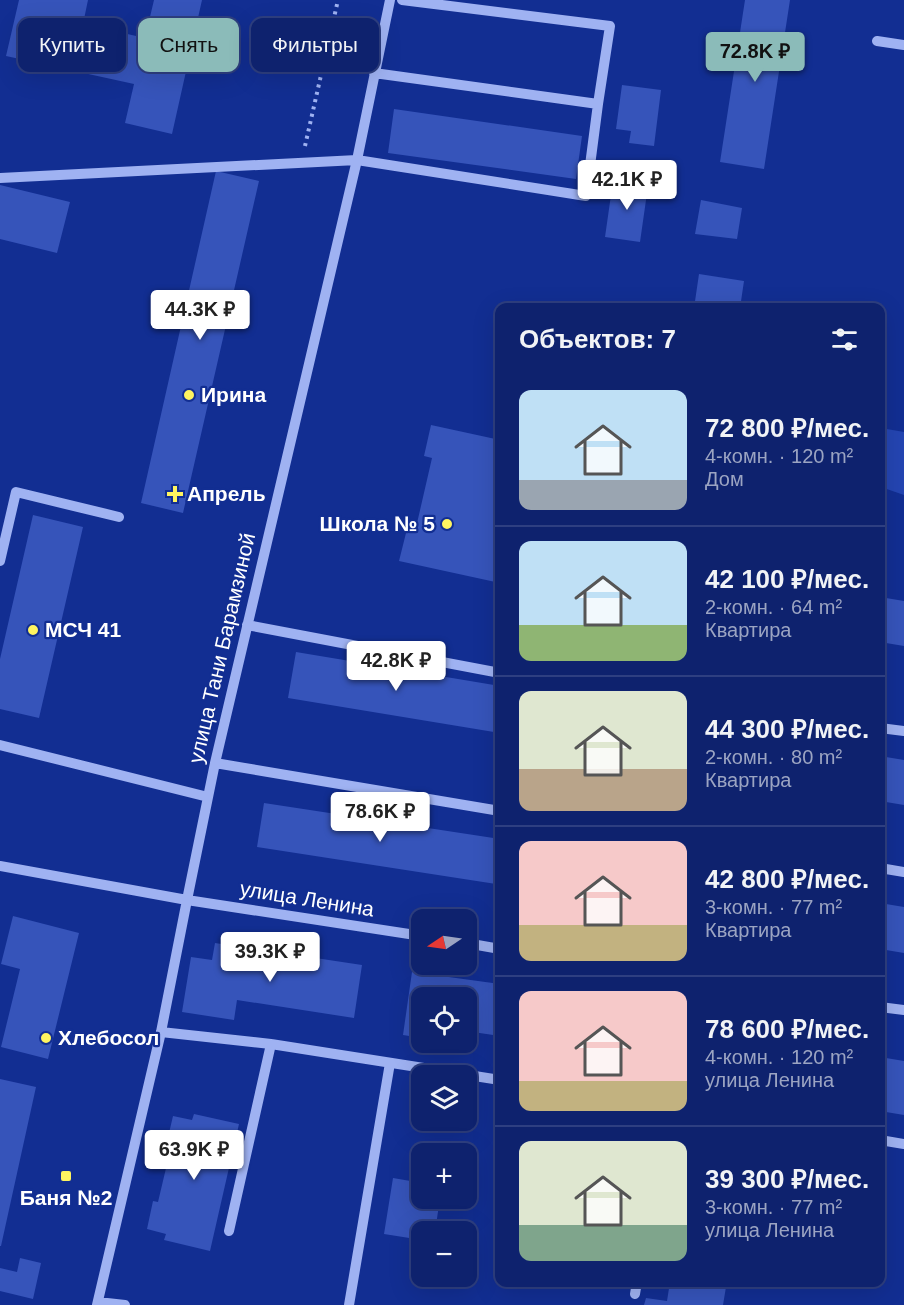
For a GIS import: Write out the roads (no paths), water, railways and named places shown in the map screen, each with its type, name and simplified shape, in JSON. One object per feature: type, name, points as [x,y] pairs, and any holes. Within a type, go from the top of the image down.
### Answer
[{"type":"street","name":"улица Тани Барамзиной","points":[[98,1303],[161,1032],[215,763],[357,160],[390,0]]},
{"type":"street","points":[[0,178],[357,160],[586,196],[610,26],[402,0]]},
{"type":"street","points":[[877,41],[904,45]]},
{"type":"street","points":[[374,73],[598,104]]},
{"type":"street","points":[[0,561],[16,492],[119,517]]},
{"type":"street","points":[[247,625],[495,672]]},
{"type":"street","points":[[885,729],[904,731]]},
{"type":"street","points":[[0,745],[208,797]]},
{"type":"street","points":[[215,763],[495,810]]},
{"type":"street","name":"улица Ленина","points":[[0,866],[186,900],[411,934]]},
{"type":"street","points":[[885,869],[904,872]]},
{"type":"street","points":[[477,946],[495,948]]},
{"type":"street","points":[[885,1008],[904,1010]]},
{"type":"street","points":[[161,1032],[271,1044],[495,1079]]},
{"type":"street","points":[[229,1231],[271,1044]]},
{"type":"street","points":[[349,1305],[390,1062]]},
{"type":"street","points":[[885,1141],[904,1144]]},
{"type":"street","points":[[98,1303],[125,1305]]},
{"type":"place","name":"Ирина","points":[[189,395]]},
{"type":"place","name":"Апрель","points":[[175,494]]},
{"type":"place","name":"Школа № 5","points":[[447,524]]},
{"type":"place","name":"МСЧ 41","points":[[33,630]]},
{"type":"place","name":"Хлебосол","points":[[46,1038]]},
{"type":"place","name":"Баня №2","points":[[66,1176]]}]
